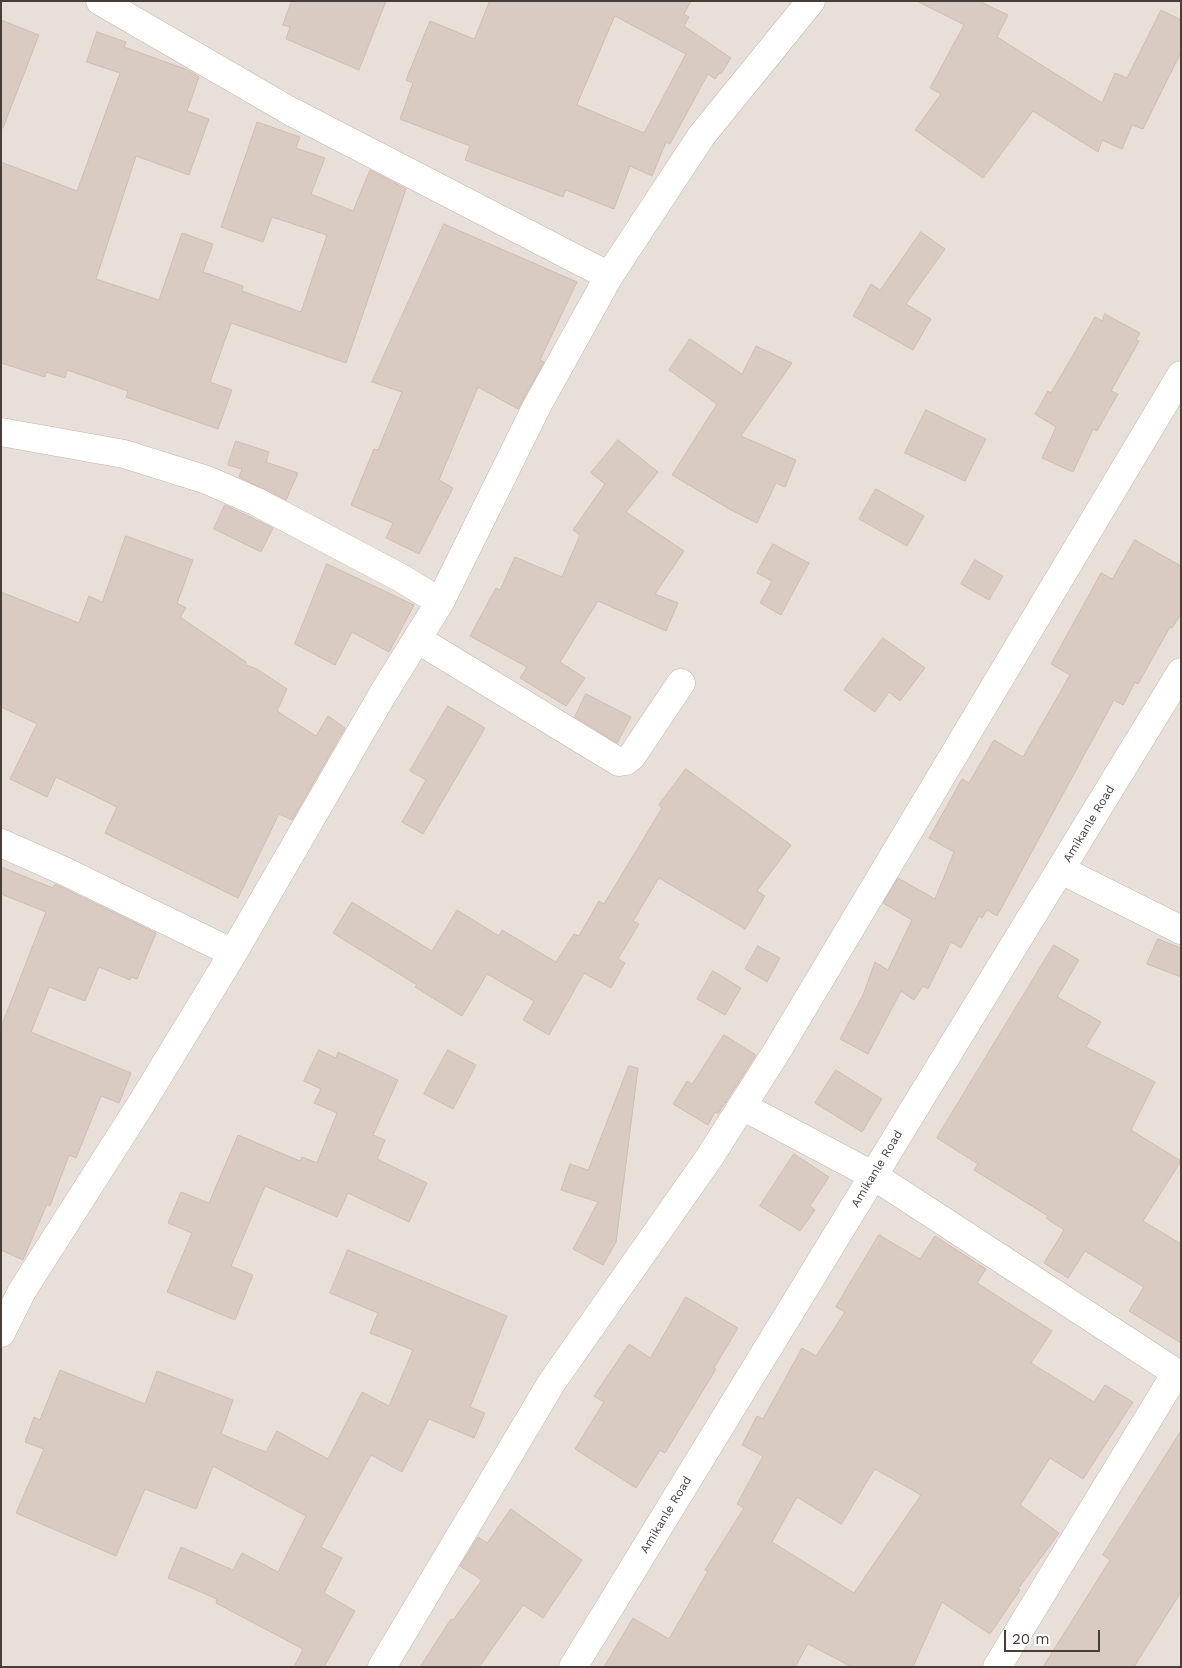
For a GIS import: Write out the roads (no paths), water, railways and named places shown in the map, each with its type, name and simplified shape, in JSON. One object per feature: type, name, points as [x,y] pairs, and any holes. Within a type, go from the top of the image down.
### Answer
[{"type":"street","points":[[100,1],[290,112],[609,276]]},
{"type":"street","points":[[1,1332],[12,1287],[143,1101],[233,953],[440,602],[537,406],[609,276],[702,135],[811,1]]},
{"type":"street","points":[[382,1667],[552,1382],[709,1158],[742,1106],[1181,375]]},
{"type":"street","points":[[1,432],[124,454],[207,480],[257,502],[401,578],[440,602]]},
{"type":"street","points":[[417,639],[619,762],[626,761],[632,756],[681,683]]},
{"type":"street","name":"Amikanle Road","points":[[573,1667],[1181,672]]},
{"type":"street","points":[[1,843],[64,871],[233,953]]},
{"type":"street","points":[[1061,870],[1181,930]]},
{"type":"street","points":[[742,1106],[874,1176],[1178,1375],[997,1667]]}]
